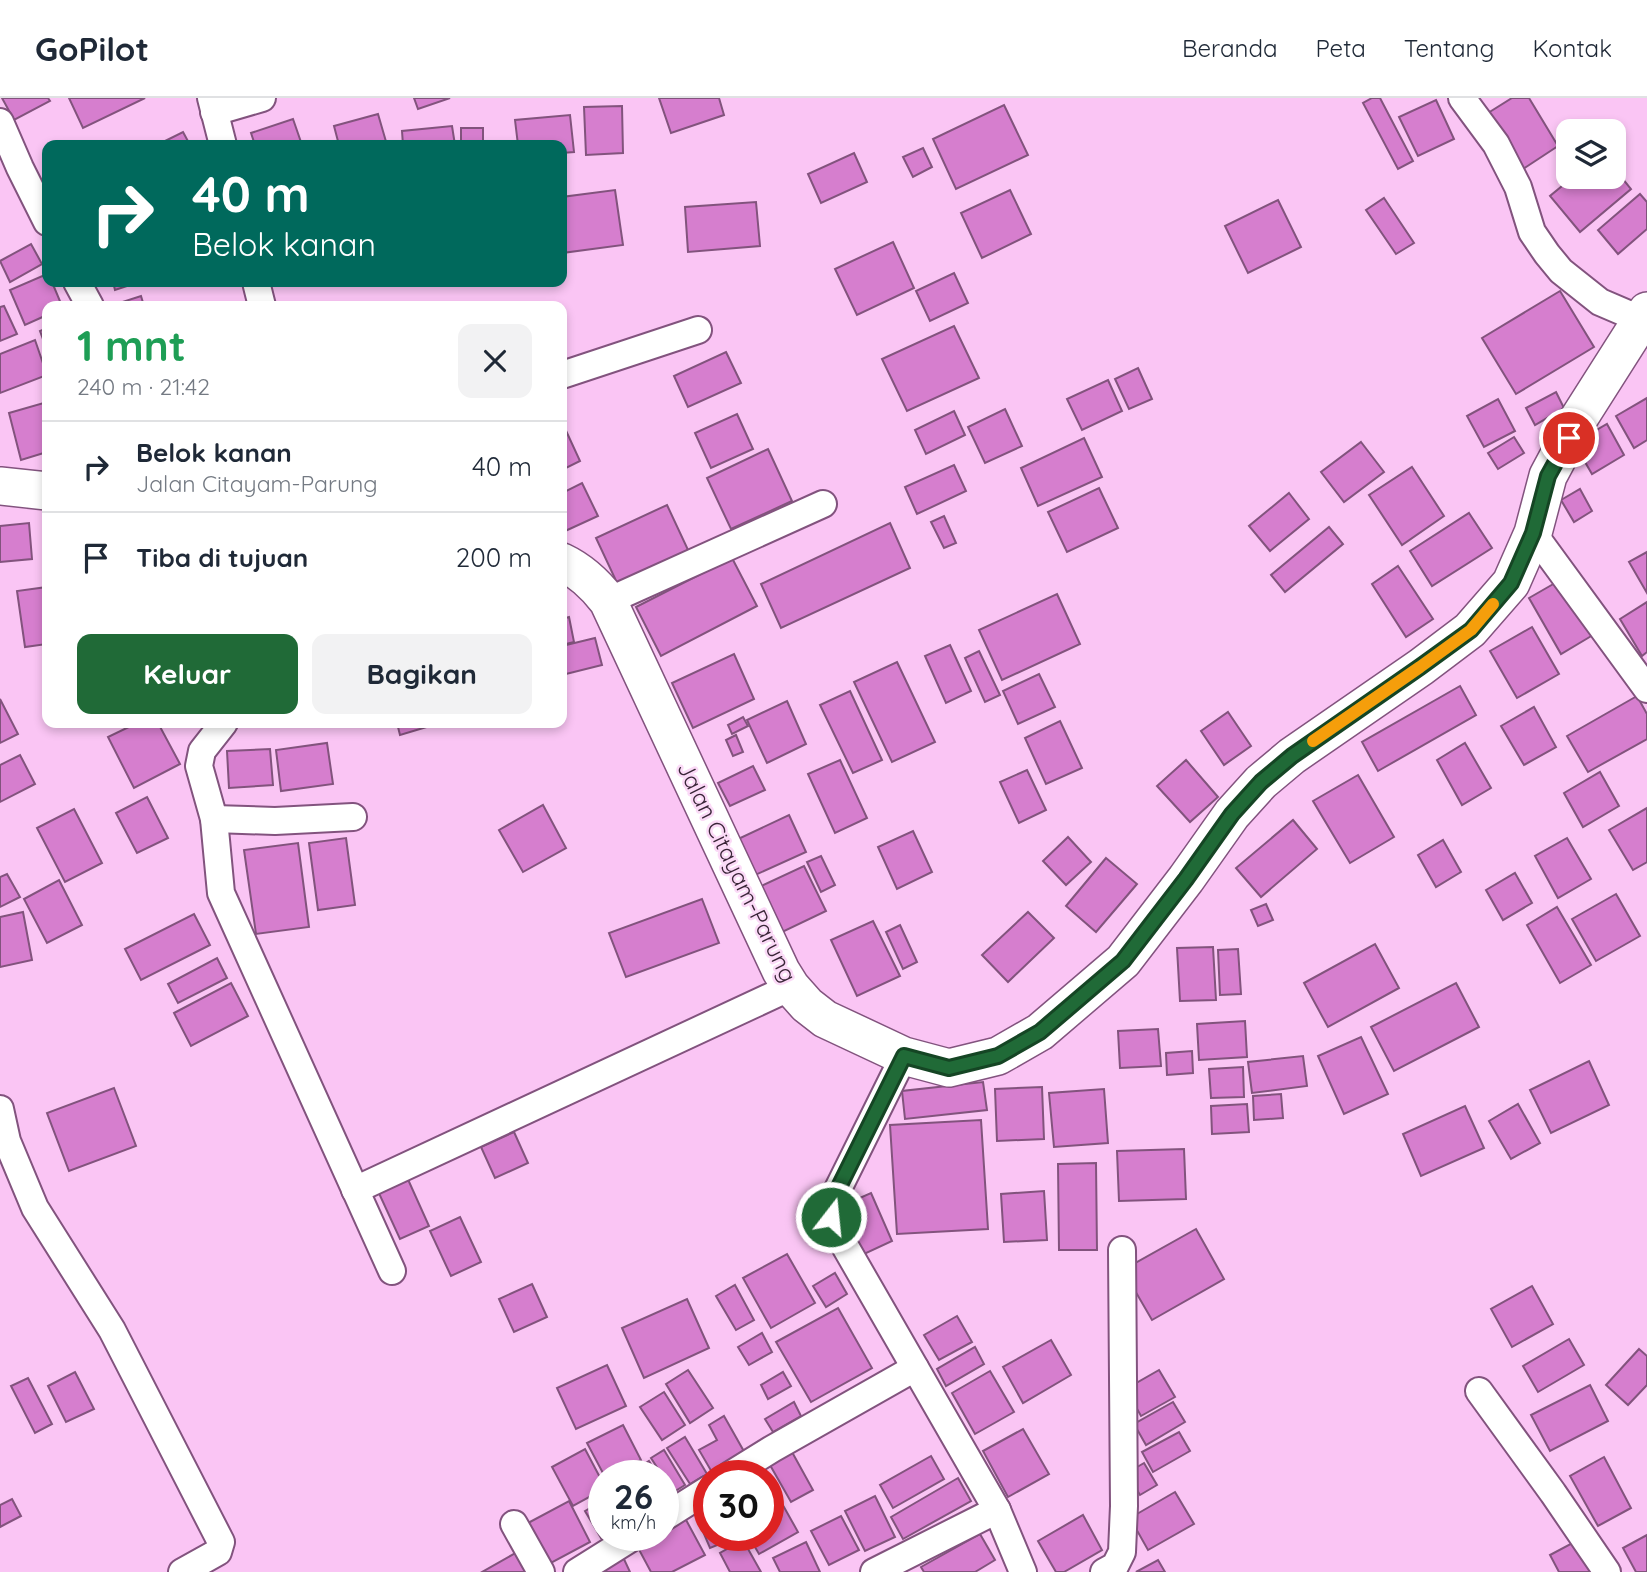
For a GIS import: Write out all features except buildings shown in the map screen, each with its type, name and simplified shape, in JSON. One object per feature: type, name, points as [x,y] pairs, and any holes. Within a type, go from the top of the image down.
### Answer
[{"type":"street","points":[[222,140],[213,105],[262,98]]},
{"type":"street","points":[[1462,98],[1496,144],[1518,187],[1532,232],[1561,271],[1600,302],[1645,315]]},
{"type":"street","points":[[0,122],[42,212]]},
{"type":"street","name":"Jalan Citayam-Parung","points":[[567,564],[585,576],[608,601],[781,971],[791,987],[807,1005],[825,1018],[904,1056],[949,1068],[998,1056],[1040,1032],[1123,961],[1232,814],[1261,782],[1292,756],[1471,630],[1511,583],[1533,533],[1548,476],[1579,418],[1645,315]]},
{"type":"street","points":[[567,373],[698,330]]},
{"type":"street","points":[[0,486],[42,490]]},
{"type":"street","points":[[608,601],[823,504]]},
{"type":"street","points":[[1533,533],[1647,689]]},
{"type":"street","points":[[220,728],[202,751],[199,766],[214,819],[221,893],[392,1271]]},
{"type":"street","points":[[214,819],[275,821],[353,817]]},
{"type":"street","points":[[355,1190],[791,987]]},
{"type":"street","points":[[904,1056],[833,1199],[831,1217],[838,1234],[997,1510],[1023,1572]]},
{"type":"street","points":[[0,1109],[7,1141],[35,1208],[112,1330],[221,1542],[218,1552],[183,1572]]},
{"type":"street","points":[[1104,1572],[1115,1566],[1122,1552],[1122,1250]]},
{"type":"street","points":[[754,1460],[915,1368]]},
{"type":"street","points":[[1479,1391],[1607,1572]]},
{"type":"street","points":[[874,1572],[997,1510]]},
{"type":"street","points":[[514,1524],[541,1572]]},
{"type":"street","points":[[577,1572],[610,1551]]},
{"type":"slow traffic","points":[[1313,741],[1471,630],[1493,604]]},
{"type":"route","points":[[831,1217],[833,1199],[904,1056],[949,1068],[998,1056],[1040,1032],[1123,961],[1232,814],[1261,782],[1292,756],[1471,630],[1511,583],[1533,533],[1548,476],[1569,438]]}]
